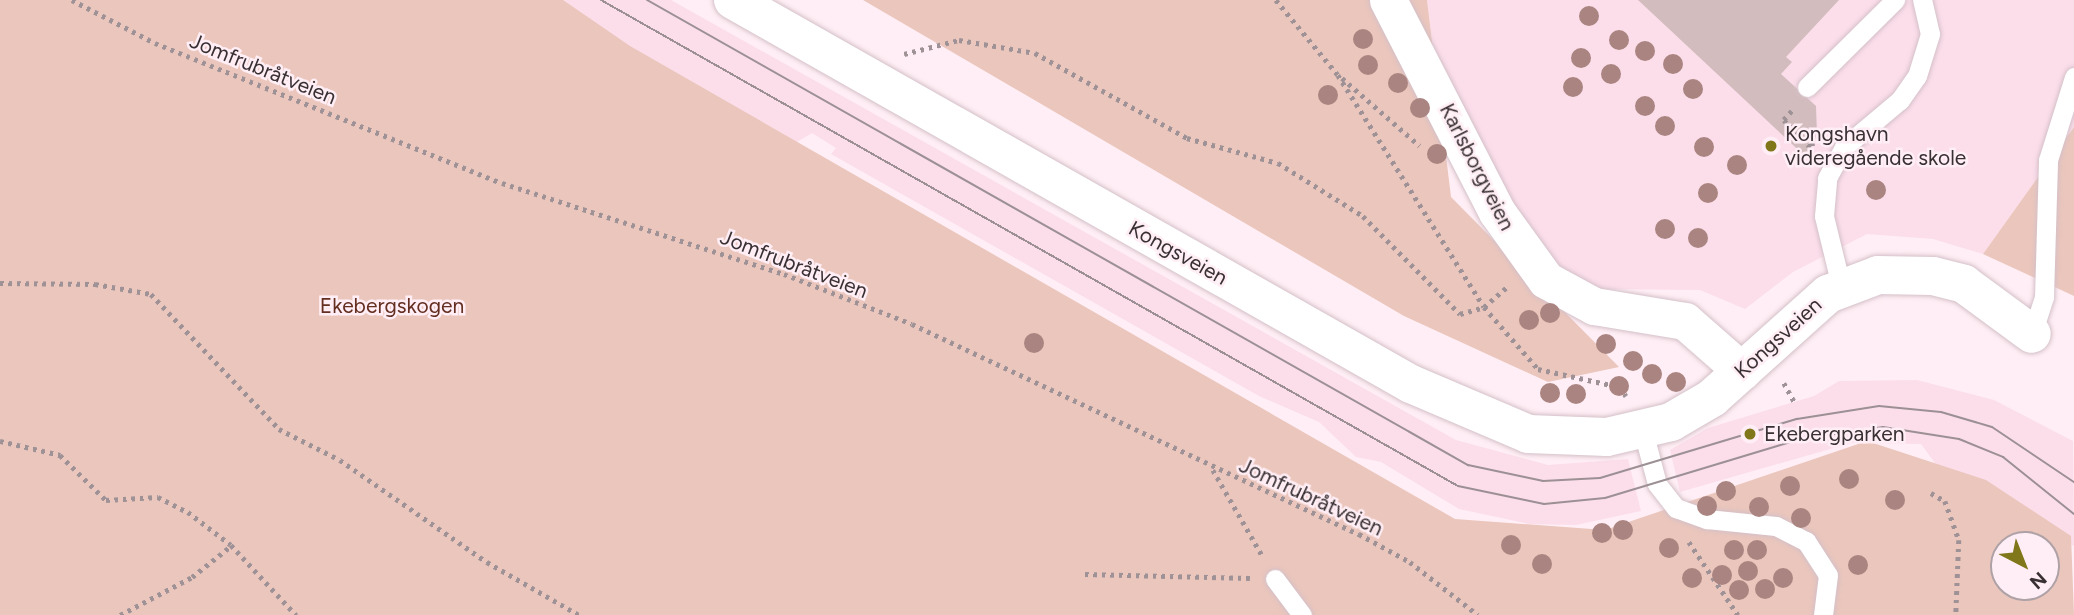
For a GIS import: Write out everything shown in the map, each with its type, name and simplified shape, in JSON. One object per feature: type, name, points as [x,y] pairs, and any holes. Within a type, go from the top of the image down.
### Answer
[{"type":"main road","name":"Kongsveien","points":[[733,0],[1452,405],[1545,437],[1643,431],[1699,407],[1841,286],[1888,274],[1947,278],[1985,295],[2032,334]]},
{"type":"street","name":"Karlsborgveien","points":[[1388,0],[1497,212],[1532,264],[1558,291],[1594,306],[1685,321],[1742,371]]},
{"type":"lane","points":[[1804,94],[1895,0]]},
{"type":"lane","points":[[1841,286],[1824,216],[1827,178],[1844,147],[1900,100],[1917,76],[1930,34],[1922,0]]},
{"type":"lane","points":[[2032,334],[2044,296],[2048,160],[2074,77]]},
{"type":"lane","points":[[1643,431],[1657,484],[1675,508],[1707,519],[1776,526],[1806,541],[1828,575],[1824,615]]},
{"type":"lane","points":[[1275,579],[1303,615]]},
{"type":"path","name":"Jomfrubråtveien","points":[[72,0],[155,43],[502,183],[784,274],[912,324],[1410,562],[1479,615]]},
{"type":"path","points":[[1276,0],[1338,75],[1484,307],[1538,369],[1620,387],[1643,431]]},
{"type":"path","points":[[891,60],[931,43],[959,40],[1035,53],[1187,138],[1278,163],[1363,216],[1460,314],[1484,307],[1532,264]]},
{"type":"path","points":[[1803,136],[1784,120],[1804,94]]},
{"type":"path","points":[[1812,134],[1812,147]]},
{"type":"path","points":[[0,283],[95,284],[151,294],[279,429],[340,460],[487,562],[579,615]]},
{"type":"path","points":[[1780,377],[1794,401]]},
{"type":"path","points":[[0,441],[60,455],[106,500],[158,498],[231,545],[296,615]]},
{"type":"path","points":[[1213,470],[1275,579]]},
{"type":"path","points":[[1931,493],[1945,500],[1959,540],[1956,615]]},
{"type":"path","points":[[1675,508],[1689,544],[1738,615]]},
{"type":"path","points":[[120,615],[192,577],[231,545]]},
{"type":"path","points":[[1085,574],[1275,579]]},
{"type":"shaded area","points":[[542,0],[671,0],[1456,440],[1548,465],[1628,459],[1641,511],[1576,525],[1529,524],[1459,509],[1381,462],[1356,457],[1319,422],[1259,396],[831,154],[836,148],[812,133],[792,145]]},
{"type":"shaded area","name":"Kongshavn videregående skole","points":[[1427,0],[2074,0],[2074,127],[1983,254],[1933,239],[1867,234],[1793,272],[1745,309],[1700,290],[1599,289],[1563,272],[1526,233],[1434,56]]},
{"type":"shaded area","points":[[1917,380],[1994,400],[2073,441],[2074,546],[2060,538],[2060,531],[2048,531],[1940,470],[1921,444],[1851,443],[1680,492],[1670,450],[1708,428],[1814,396],[1839,381]]},
{"type":"green space","name":"Ekebergskogen","points":[[0,0],[563,0],[630,46],[1455,519],[1605,530],[1867,441],[1986,480],[2071,536],[2074,615],[0,615]]},
{"type":"green space","points":[[863,0],[1427,0],[1451,197],[1619,367],[1548,382],[1404,316]]},
{"type":"green space","points":[[2074,127],[2074,296],[1983,254]]},
{"type":"building","name":"Kongshavn videregående skole","points":[[1638,0],[1839,0],[1786,57],[1792,62],[1781,74],[1816,106],[1817,134],[1807,158]]},
{"type":"tram line","points":[[601,0],[1458,486],[1544,504],[1605,498],[1801,439],[1883,427],[1959,439],[2003,457],[2074,514]]},
{"type":"tram line","points":[[647,0],[1468,465],[1543,481],[1600,478],[1797,419],[1879,406],[1941,412],[1992,427],[2074,482]]},
{"type":"place","name":"Kongshavn videregående skole","points":[[1771,146]]},
{"type":"place","name":"Ekebergparken","points":[[1750,434]]}]
